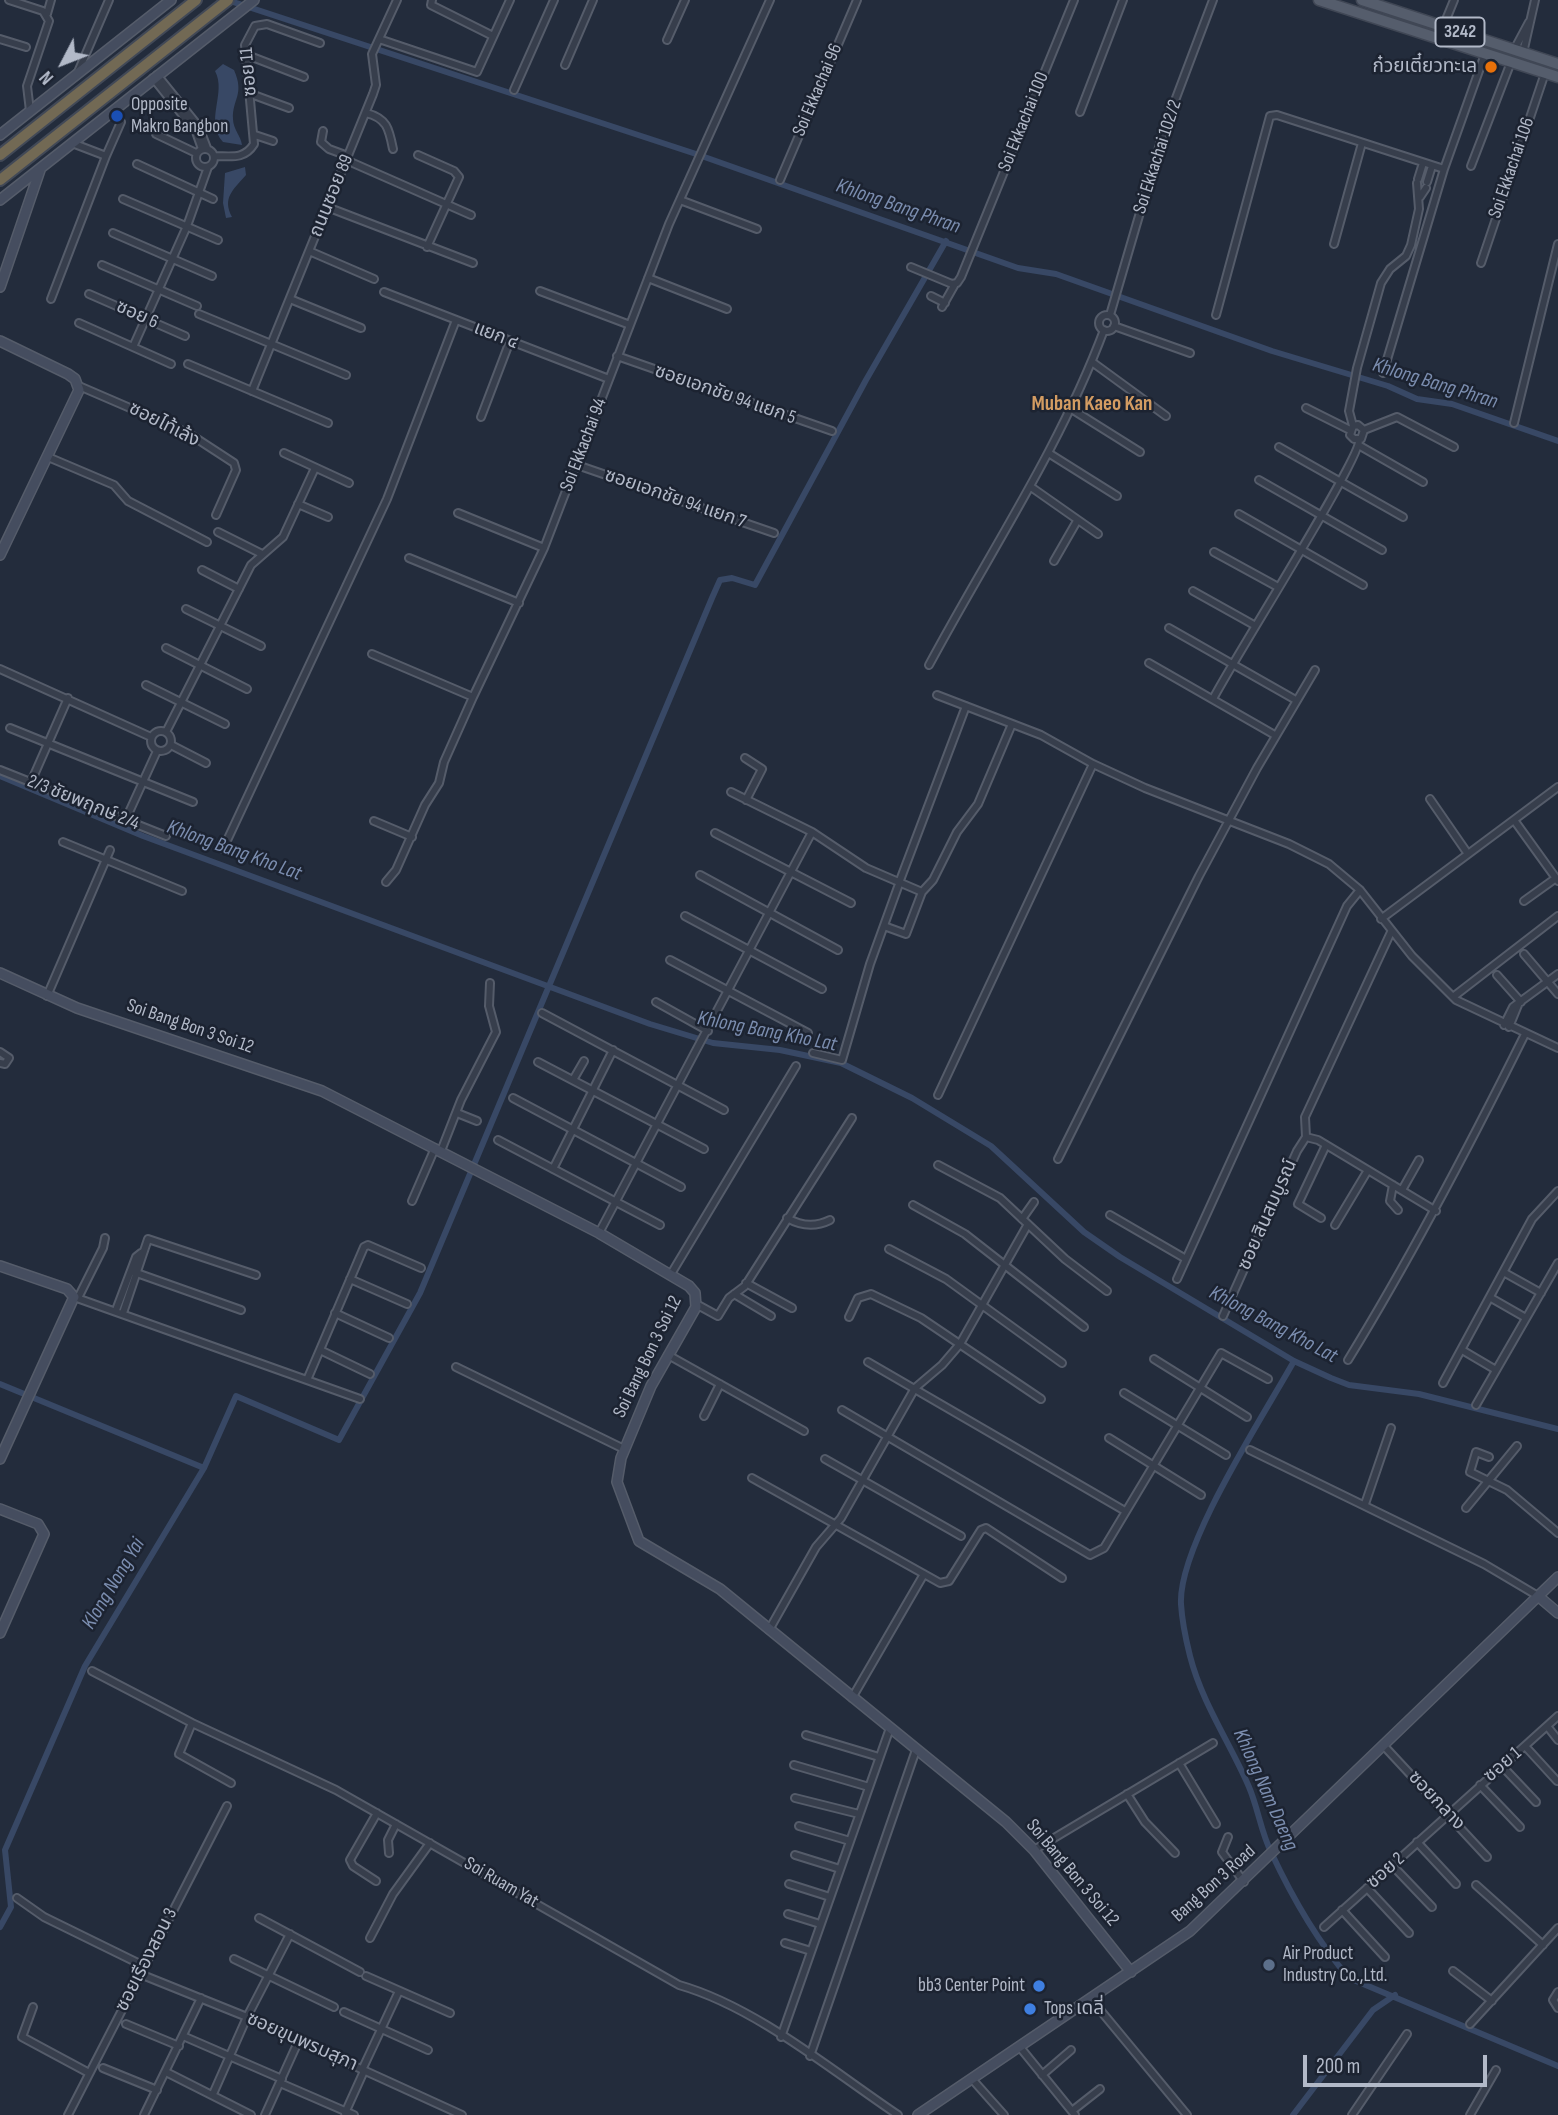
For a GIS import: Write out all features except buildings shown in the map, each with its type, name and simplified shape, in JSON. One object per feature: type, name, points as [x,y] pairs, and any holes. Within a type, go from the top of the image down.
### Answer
[{"type":"highway","points":[[0,155],[197,0]]},
{"type":"highway","points":[[0,180],[228,0]]},
{"type":"main road","name":"3242","points":[[1320,0],[1558,77]]},
{"type":"main road","name":"3242","points":[[1362,0],[1392,5],[1443,27],[1558,64]]},
{"type":"main road","points":[[1385,22],[1392,5]]},
{"type":"street","points":[[9,0],[47,14]]},
{"type":"street","points":[[30,111],[27,86],[50,22],[47,14],[51,0]]},
{"type":"street","points":[[77,73],[109,0]]},
{"type":"street","points":[[0,135],[171,0]]},
{"type":"street","points":[[0,200],[254,0]]},
{"type":"street","name":"ถนนซอย 89","points":[[252,391],[366,113],[376,85],[372,54],[397,0]]},
{"type":"street","points":[[432,0],[432,5],[494,36]]},
{"type":"street","points":[[378,40],[477,72],[510,0]]},
{"type":"street","points":[[514,90],[554,0]]},
{"type":"street","points":[[565,65],[593,0]]},
{"type":"street","points":[[667,40],[685,0]]},
{"type":"street","name":"Soi Ekkachai 94","points":[[386,882],[396,870],[425,805],[439,783],[444,762],[473,697],[544,548],[680,200],[770,0]]},
{"type":"street","name":"Soi Ekkachai 96","points":[[780,180],[857,0]]},
{"type":"street","name":"Soi Ekkachai 100","points":[[931,296],[943,305],[969,261],[1074,0]]},
{"type":"street","points":[[1080,112],[1123,0]]},
{"type":"street","name":"Soi Ekkachai 102/2","points":[[1104,330],[1099,320],[1110,316],[1165,127],[1213,0]]},
{"type":"street","points":[[1443,27],[1454,0]]},
{"type":"street","points":[[1519,51],[1535,0]]},
{"type":"street","name":"ซอย 11","points":[[255,135],[245,39],[260,24],[320,43]]},
{"type":"street","points":[[0,39],[26,47]]},
{"type":"street","points":[[1383,373],[1444,169],[1485,54]]},
{"type":"street","points":[[247,55],[304,77]]},
{"type":"street","points":[[1471,166],[1511,62]]},
{"type":"street","name":"Soi Ekkachai 106","points":[[1481,263],[1545,73]]},
{"type":"street","points":[[155,76],[200,127],[202,150],[197,162],[208,167]]},
{"type":"street","points":[[251,94],[289,108]]},
{"type":"street","points":[[366,113],[380,116],[386,124],[393,149]]},
{"type":"street","points":[[1216,315],[1268,119],[1277,115],[1444,169]]},
{"type":"street","points":[[51,299],[121,122]]},
{"type":"street","points":[[323,131],[321,142],[325,146],[471,215]]},
{"type":"street","points":[[156,134],[214,156],[245,155],[254,144],[255,135],[273,141]]},
{"type":"street","points":[[72,143],[106,156]]},
{"type":"street","points":[[1334,244],[1362,143]]},
{"type":"street","points":[[418,155],[458,174],[448,203],[427,247]]},
{"type":"street","points":[[133,347],[157,288],[187,226],[214,156]]},
{"type":"street","points":[[1420,197],[1417,181],[1423,163]]},
{"type":"street","points":[[137,164],[213,199]]},
{"type":"street","points":[[1423,482],[1352,438],[1349,411],[1357,368],[1381,283],[1385,275],[1406,256],[1411,245],[1420,197],[1427,185],[1432,166]]},
{"type":"street","points":[[0,287],[41,167]]},
{"type":"street","points":[[123,199],[218,240]]},
{"type":"street","points":[[680,200],[757,229]]},
{"type":"street","points":[[327,207],[473,263]]},
{"type":"street","points":[[113,233],[212,276]]},
{"type":"street","points":[[1514,423],[1558,244]]},
{"type":"street","points":[[309,251],[374,279]]},
{"type":"street","points":[[102,265],[157,288],[271,344],[346,375]]},
{"type":"street","points":[[911,267],[955,284]]},
{"type":"street","points":[[648,278],[727,309]]},
{"type":"street","points":[[540,291],[630,325]]},
{"type":"street","name":"แยก ๔","points":[[384,292],[609,379]]},
{"type":"street","name":"ซอย 6","points":[[89,294],[185,336]]},
{"type":"street","points":[[289,299],[361,328]]},
{"type":"street","points":[[1110,316],[1114,326]]},
{"type":"street","points":[[223,849],[387,499],[456,320]]},
{"type":"street","points":[[79,323],[171,364]]},
{"type":"street","points":[[929,665],[981,568],[1031,487],[1073,410],[1104,330],[1114,326],[1190,354]]},
{"type":"street","points":[[0,341],[68,374],[79,386],[78,394],[0,555]]},
{"type":"street","points":[[481,417],[510,341]]},
{"type":"street","name":"ซอยเอกชัย 94 แยก 5","points":[[618,356],[832,431]]},
{"type":"street","points":[[1092,362],[1166,416]]},
{"type":"street","points":[[188,364],[328,423]]},
{"type":"street","name":"ซอยไท้เล้ง","points":[[79,386],[188,432],[234,463],[236,470],[216,515]]},
{"type":"street","points":[[1306,408],[1352,428]]},
{"type":"street","points":[[1073,410],[1140,452]]},
{"type":"street","points":[[1364,430],[1396,417],[1454,447]]},
{"type":"street","points":[[1352,428],[1358,425],[1364,430]]},
{"type":"street","points":[[1213,699],[1254,625],[1321,516],[1364,435],[1364,430]]},
{"type":"street","points":[[1279,447],[1403,517]]},
{"type":"street","points":[[284,453],[349,483]]},
{"type":"street","points":[[1050,454],[1117,496]]},
{"type":"street","points":[[48,457],[114,485],[128,501],[207,542]]},
{"type":"street","name":"ซอยเอกชัย 94 แยก 7","points":[[577,465],[774,533]]},
{"type":"street","points":[[166,732],[251,565],[282,537],[315,468]]},
{"type":"street","points":[[1259,480],[1382,550]]},
{"type":"street","points":[[1031,487],[1098,534]]},
{"type":"street","points":[[298,504],[328,517]]},
{"type":"street","points":[[458,513],[544,548]]},
{"type":"street","points":[[1239,514],[1363,585]]},
{"type":"street","points":[[1055,561],[1077,521]]},
{"type":"street","points":[[218,532],[262,554]]},
{"type":"street","points":[[1214,552],[1278,587]]},
{"type":"street","points":[[409,558],[519,603]]},
{"type":"street","points":[[202,570],[239,589]]},
{"type":"street","points":[[1192,591],[1254,625]]},
{"type":"street","points":[[186,609],[261,646]]},
{"type":"street","points":[[1169,628],[1294,699]]},
{"type":"street","points":[[166,648],[247,689]]},
{"type":"street","points":[[372,654],[473,697]]},
{"type":"street","points":[[1149,663],[1273,734]]},
{"type":"street","points":[[0,668],[152,737]]},
{"type":"street","points":[[1058,1159],[1229,819],[1315,670]]},
{"type":"street","points":[[146,685],[225,724]]},
{"type":"street","points":[[937,695],[1068,748],[1093,764],[1145,788],[1229,819],[1318,858],[1360,890],[1391,932],[1464,1006],[1558,1048]]},
{"type":"street","points":[[31,782],[68,698]]},
{"type":"street","points":[[813,1053],[842,1059],[899,883],[966,706]]},
{"type":"street","points":[[884,926],[906,934],[922,891],[933,880],[957,832],[978,804],[1012,724]]},
{"type":"street","points":[[10,728],[192,802]]},
{"type":"street","points":[[158,731],[166,732],[172,739],[171,745],[164,752],[157,751],[151,744],[152,737],[158,731]]},
{"type":"street","points":[[171,745],[206,763]]},
{"type":"street","points":[[125,821],[157,751]]},
{"type":"street","points":[[745,758],[762,769],[746,800]]},
{"type":"street","points":[[938,1095],[1093,764]]},
{"type":"street","name":"2/3 ชัยพฤกษ์ 2/4","points":[[0,770],[166,836]]},
{"type":"street","points":[[1381,919],[1558,787]]},
{"type":"street","points":[[730,792],[812,832],[866,868],[922,891]]},
{"type":"street","points":[[1430,800],[1468,854]]},
{"type":"street","points":[[1514,820],[1557,880],[1524,901]]},
{"type":"street","points":[[374,821],[412,837]]},
{"type":"street","points":[[600,1233],[812,832]]},
{"type":"street","points":[[715,834],[851,903]]},
{"type":"street","points":[[62,842],[182,891]]},
{"type":"street","points":[[47,996],[110,850]]},
{"type":"street","points":[[700,875],[838,950]]},
{"type":"street","points":[[1177,1279],[1347,906],[1360,890]]},
{"type":"street","points":[[685,916],[822,989]]},
{"type":"street","points":[[1453,997],[1558,916]]},
{"type":"street","points":[[1306,1137],[1304,1117],[1391,932]]},
{"type":"street","points":[[1524,954],[1558,994]]},
{"type":"street","points":[[670,960],[808,1033]]},
{"type":"street","name":"Soi Bang Bon 3 Soi 12","points":[[0,973],[47,996],[323,1091],[600,1233],[671,1274],[695,1293],[696,1304],[651,1385],[624,1449],[617,1482],[639,1541],[720,1589],[1006,1822],[1034,1850],[1131,1972]]},
{"type":"street","points":[[1506,1026],[1520,1004],[1558,974]]},
{"type":"street","points":[[1497,975],[1520,1004]]},
{"type":"street","points":[[412,1201],[496,1032],[489,1006],[490,983]]},
{"type":"street","points":[[656,1002],[706,1033]]},
{"type":"street","points":[[542,1013],[724,1110]]},
{"type":"street","points":[[1348,1360],[1373,1323],[1436,1211],[1525,1034]]},
{"type":"street","points":[[554,1169],[613,1050]]},
{"type":"street","points":[[0,1052],[9,1058],[5,1064],[0,1063]]},
{"type":"street","points":[[573,1080],[584,1061]]},
{"type":"street","points":[[538,1062],[704,1149]]},
{"type":"street","points":[[671,1274],[796,1066]]},
{"type":"street","points":[[513,1098],[681,1186]]},
{"type":"street","points":[[457,1113],[477,1121]]},
{"type":"street","points":[[696,1304],[718,1315],[746,1283],[852,1118]]},
{"type":"street","name":"ซอย สินสมบูรณ์","points":[[1223,1316],[1297,1151],[1306,1137],[1326,1145],[1436,1211]]},
{"type":"street","points":[[498,1140],[660,1225]]},
{"type":"street","points":[[1321,1218],[1298,1204],[1326,1145]]},
{"type":"street","points":[[1402,1190],[1419,1160]]},
{"type":"street","points":[[938,1165],[1000,1198],[1065,1259],[1107,1291]]},
{"type":"street","points":[[1335,1226],[1368,1170]]},
{"type":"street","points":[[1393,1185],[1390,1201],[1398,1210]]},
{"type":"street","points":[[1443,1383],[1532,1219],[1558,1191]]},
{"type":"street","points":[[1022,1219],[1034,1202]]},
{"type":"street","points":[[913,1205],[965,1234],[1006,1264],[1043,1298],[1084,1327]]},
{"type":"street","points":[[1110,1215],[1186,1259]]},
{"type":"street","points":[[787,1218],[800,1224],[822,1224],[830,1220]]},
{"type":"street","points":[[769,1630],[816,1547],[837,1523],[915,1388],[942,1365],[960,1344],[1028,1224]]},
{"type":"street","points":[[0,1459],[76,1297],[103,1248],[105,1238]]},
{"type":"street","points":[[120,1311],[144,1243],[153,1239],[256,1275]]},
{"type":"street","points":[[307,1380],[364,1247],[368,1245],[421,1269]]},
{"type":"street","points":[[889,1249],[946,1279],[983,1304],[1021,1336],[1062,1363]]},
{"type":"street","points":[[1476,1405],[1558,1263]]},
{"type":"street","points":[[0,1266],[67,1289],[76,1297],[360,1399]]},
{"type":"street","points":[[134,1272],[241,1310]]},
{"type":"street","points":[[1505,1273],[1541,1293]]},
{"type":"street","points":[[350,1279],[407,1304]]},
{"type":"street","points":[[746,1283],[792,1308]]},
{"type":"street","points":[[734,1294],[771,1316]]},
{"type":"street","points":[[849,1317],[858,1298],[871,1294],[921,1318],[1041,1399]]},
{"type":"street","points":[[1491,1298],[1526,1318]]},
{"type":"street","points":[[335,1313],[389,1338]]},
{"type":"street","points":[[320,1350],[369,1374]]},
{"type":"street","points":[[1462,1350],[1496,1370]]},
{"type":"street","points":[[842,1410],[1085,1554],[1104,1548],[1224,1352],[1268,1379]]},
{"type":"street","points":[[668,1355],[804,1431]]},
{"type":"street","points":[[1154,1359],[1247,1417]]},
{"type":"street","points":[[868,1362],[1125,1511]]},
{"type":"street","points":[[456,1367],[624,1449]]},
{"type":"street","points":[[704,1416],[720,1384]]},
{"type":"street","points":[[1124,1393],[1226,1455]]},
{"type":"street","points":[[1366,1504],[1391,1428]]},
{"type":"street","points":[[1109,1438],[1201,1495]]},
{"type":"street","points":[[1466,1508],[1517,1446]]},
{"type":"street","points":[[1250,1450],[1366,1504],[1484,1564],[1538,1596],[1558,1613]]},
{"type":"street","points":[[1489,1457],[1476,1452],[1469,1471],[1490,1480],[1558,1533]]},
{"type":"street","points":[[825,1459],[961,1536]]},
{"type":"street","points":[[752,1478],[837,1523],[940,1583],[949,1581],[981,1530],[986,1528],[1062,1578]]},
{"type":"street","points":[[0,1509],[38,1524],[44,1534],[0,1633]]},
{"type":"street","points":[[852,1698],[924,1574]]},
{"type":"street","name":"Bang Bon 3 Road","points":[[918,2115],[1190,1931],[1244,1882],[1558,1577]]},
{"type":"street","name":"Soi Ruam Yat","points":[[92,1671],[377,1813],[679,1985],[709,1994],[781,2037],[898,2115]]},
{"type":"street","name":"ซอย 1","points":[[1448,1814],[1558,1716]]},
{"type":"street","points":[[192,1723],[179,1755],[231,1783]]},
{"type":"street","points":[[1547,1726],[1558,1740]]},
{"type":"street","points":[[781,2037],[890,1728]]},
{"type":"street","points":[[806,1735],[879,1757]]},
{"type":"street","points":[[1034,1850],[1213,1743]]},
{"type":"street","name":"ซอยกลาง","points":[[1384,1745],[1488,1857]]},
{"type":"street","points":[[1525,1746],[1557,1781]]},
{"type":"street","points":[[810,2056],[916,1750]]},
{"type":"street","points":[[1179,1763],[1216,1824]]},
{"type":"street","points":[[794,1765],[869,1787]]},
{"type":"street","points":[[1502,1766],[1535,1802]]},
{"type":"street","points":[[1480,1785],[1520,1827]]},
{"type":"street","points":[[1127,1794],[1145,1822],[1175,1853]]},
{"type":"street","points":[[795,1798],[859,1814]]},
{"type":"street","name":"ซอยเรืองสอน 3","points":[[68,2115],[227,1806]]},
{"type":"street","points":[[376,1881],[350,1860],[377,1813]]},
{"type":"street","name":"ซอย 2","points":[[1324,1927],[1448,1814]]},
{"type":"street","points":[[389,1853],[388,1840],[396,1824]]},
{"type":"street","points":[[799,1826],[850,1841]]},
{"type":"street","points":[[1228,1837],[1222,1852],[1244,1882]]},
{"type":"street","points":[[1417,1842],[1456,1884]]},
{"type":"street","points":[[370,1938],[393,1894],[430,1843]]},
{"type":"street","points":[[795,1855],[840,1869]]},
{"type":"street","points":[[1392,1865],[1432,1907]]},
{"type":"street","points":[[789,1884],[830,1897]]},
{"type":"street","points":[[1476,1885],[1543,1945]]},
{"type":"street","points":[[1367,1888],[1409,1933]]},
{"type":"street","points":[[18,1898],[44,1917],[144,1966]]},
{"type":"street","points":[[1342,1910],[1385,1957]]},
{"type":"street","points":[[788,1914],[820,1924]]},
{"type":"street","points":[[259,1918],[363,1974],[450,2013]]},
{"type":"street","points":[[1471,2024],[1558,1928]]},
{"type":"street","points":[[213,2094],[247,2017],[290,1934]]},
{"type":"street","points":[[785,1943],[811,1951]]},
{"type":"street","points":[[234,1959],[334,2007]]},
{"type":"street","points":[[1453,1971],[1492,2001]]},
{"type":"street","name":"ซอยขุนพรมสุภา","points":[[140,1974],[247,2017],[462,2115]]},
{"type":"street","points":[[345,2113],[399,1991]]},
{"type":"street","points":[[1558,1992],[1553,2000],[1558,2008]]},
{"type":"street","points":[[144,2115],[201,1998]]},
{"type":"street","points":[[1091,1999],[1187,2115]]},
{"type":"street","points":[[33,2007],[22,2037],[89,2073]]},
{"type":"street","points":[[344,2012],[428,2050]]},
{"type":"street","points":[[126,2024],[179,2046]]},
{"type":"street","points":[[1352,2115],[1407,2034]]},
{"type":"street","points":[[183,2036],[354,2115]]},
{"type":"street","points":[[265,2115],[298,2042]]},
{"type":"street","points":[[1019,2046],[1074,2113],[1100,2089]]},
{"type":"street","points":[[1042,2074],[1071,2050]]},
{"type":"street","points":[[103,2068],[157,2090]]},
{"type":"street","points":[[1470,2115],[1496,2070]]},
{"type":"street","points":[[166,2072],[251,2115]]},
{"type":"street","points":[[972,2078],[1004,2115]]},
{"type":"water","points":[[223,64],[234,70],[237,78],[238,91],[233,119],[242,145],[223,142],[215,125],[219,88],[215,71]]},
{"type":"water","points":[[245,167],[246,175],[230,194],[228,205],[232,217],[226,218],[223,203],[225,173]]},
{"type":"waterway","name":"Khlong Bang Phran","points":[[227,0],[696,154],[1018,268],[1056,274],[1272,351],[1388,386],[1417,399],[1452,404],[1558,441]]},
{"type":"waterway","points":[[204,1468],[236,1396],[339,1440],[420,1293],[720,580],[732,578],[755,585],[866,380],[946,241]]},
{"type":"waterway","name":"Khlong Bang Kho Lat","points":[[0,776],[143,836],[650,1024],[713,1043],[780,1050],[841,1063],[912,1098],[991,1146],[1084,1232],[1120,1257],[1294,1361],[1349,1385],[1419,1394],[1558,1429]]},
{"type":"waterway","name":"Khlong Nam Daeng","points":[[1294,1361],[1225,1481],[1193,1549],[1184,1579],[1181,1604],[1195,1673],[1249,1787],[1279,1868],[1316,1934],[1349,1978],[1558,2066]]},
{"type":"waterway","name":"Klong Nong Yai","points":[[0,1384],[204,1468],[85,1666],[5,1850],[11,1907],[0,1927]]},
{"type":"waterway","points":[[1293,2115],[1373,2010],[1395,1995]]},
{"type":"place","name":"ก๋วยเตี๋ยวทะเล","points":[[1491,67]]},
{"type":"place","name":"Opposite Makro Bangbon","points":[[117,116]]},
{"type":"place","name":"Air Product Industry Co.,Ltd.","points":[[1269,1965]]},
{"type":"place","name":"bb3 Center Point","points":[[1039,1986]]},
{"type":"place","name":"Tops เดลี่","points":[[1030,2009]]},
{"type":"district","name":"Muban Kaeo Kan","points":[[1092,405]]}]
